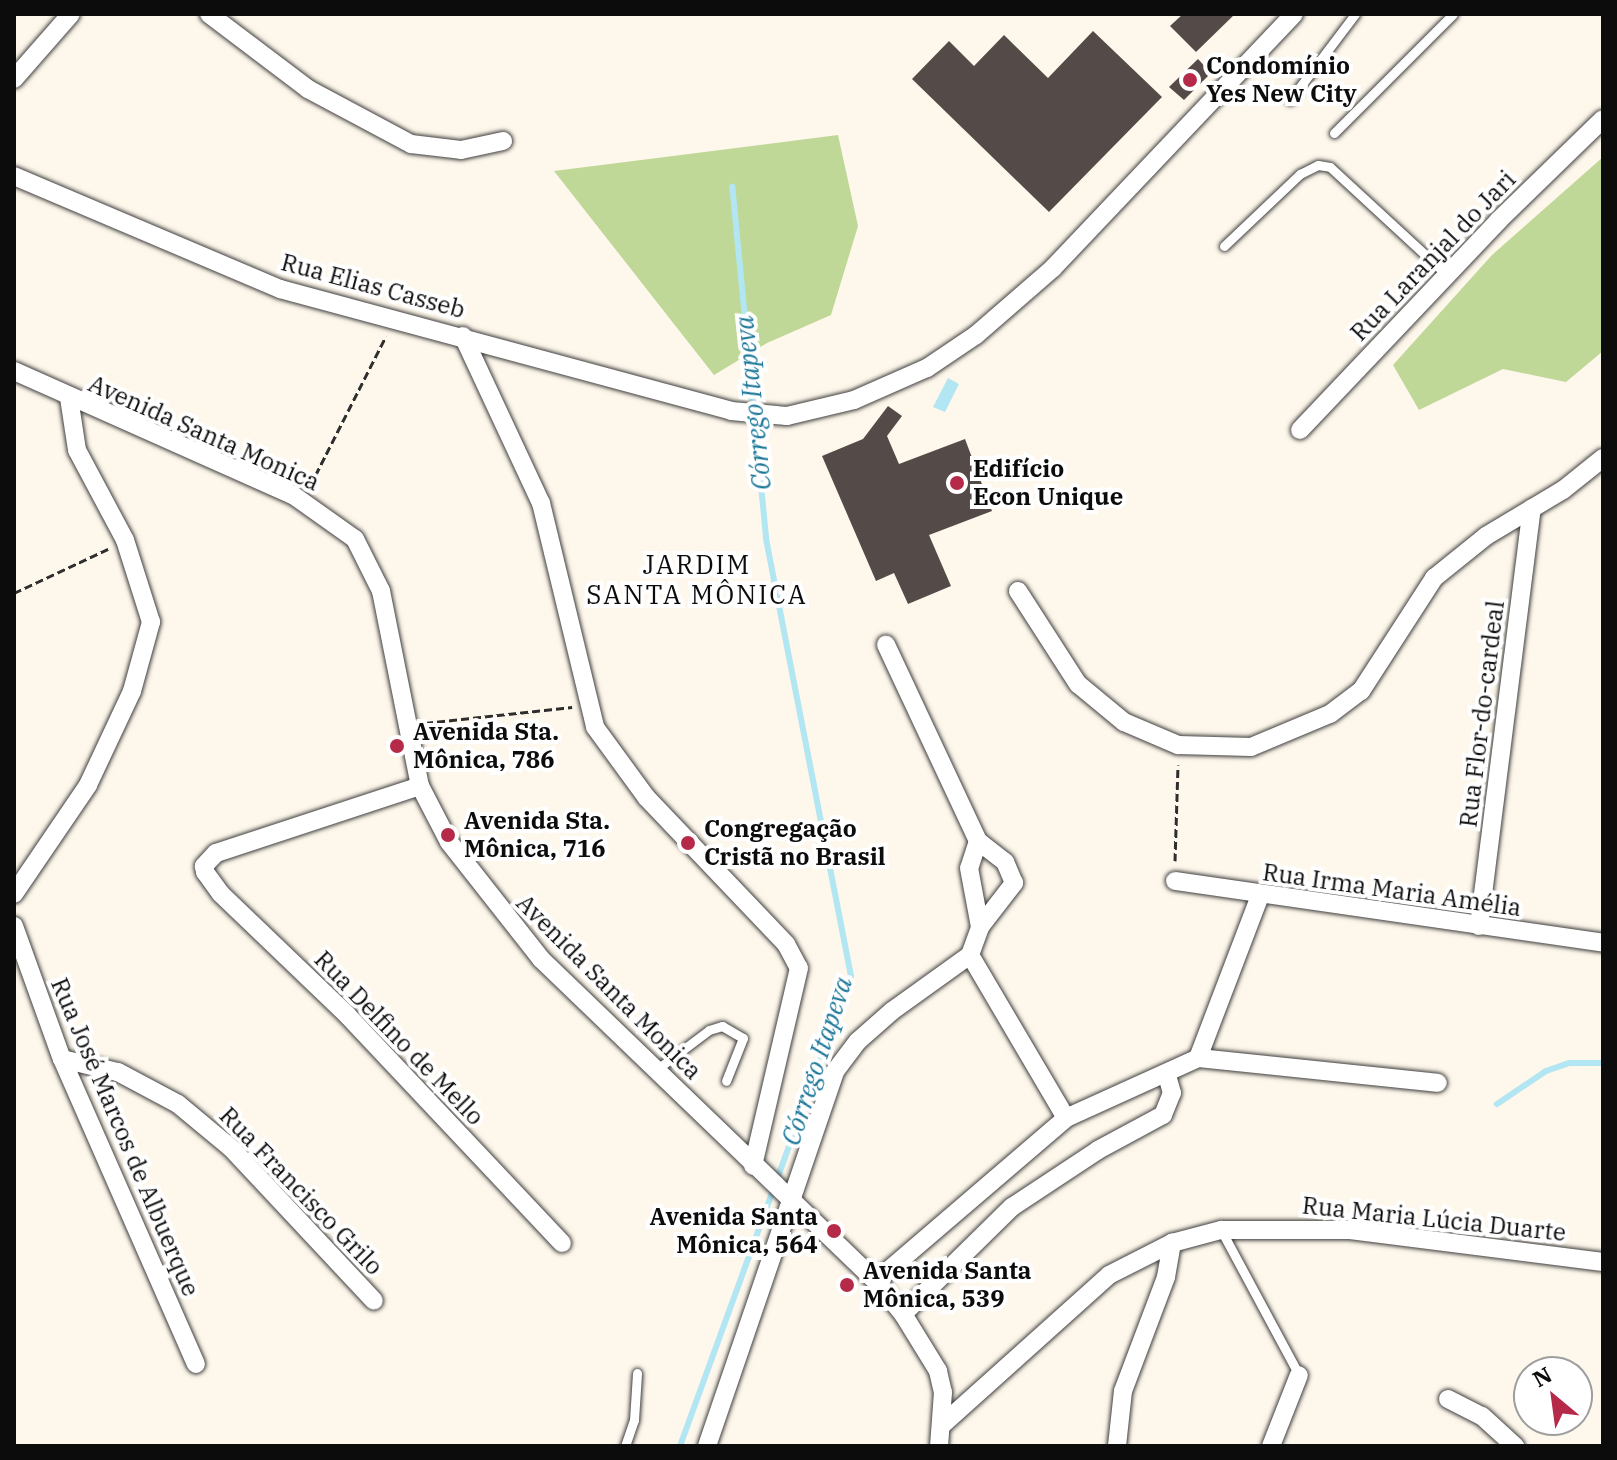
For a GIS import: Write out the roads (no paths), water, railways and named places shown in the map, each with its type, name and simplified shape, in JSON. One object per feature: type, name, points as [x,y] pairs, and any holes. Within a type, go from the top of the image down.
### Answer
[{"type":"street","points":[[14,79],[71,14]]},
{"type":"street","points":[[209,14],[308,89],[411,144],[461,150],[503,141]]},
{"type":"street","name":"Rua Elias Casseb","points":[[14,176],[280,289],[736,412],[787,416],[854,400],[927,368],[976,335],[1053,268],[1294,14]]},
{"type":"street","name":"Rua Laranjal do Jari","points":[[1300,430],[1446,274],[1603,119]]},
{"type":"street","points":[[463,336],[541,503],[588,705],[606,747],[786,944],[799,968],[759,1171]]},
{"type":"street","name":"Avenida Santa Monica","points":[[14,371],[302,501],[344,529],[369,561],[381,591],[405,726],[420,786],[449,842],[483,891],[541,959],[876,1281],[903,1314],[938,1371],[942,1425],[939,1446]]},
{"type":"street","points":[[14,894],[88,785],[149,646],[151,622],[146,595],[125,540],[77,450],[69,398]]},
{"type":"street","points":[[1018,591],[1078,684],[1124,722],[1178,745],[1251,747],[1330,714],[1361,691],[1434,578],[1486,536],[1603,458]]},
{"type":"street","name":"Rua Flor-do-cardeal","points":[[1479,926],[1532,508]]},
{"type":"street","points":[[707,1446],[788,1199],[836,1070],[858,1041],[892,1011],[970,955],[980,927],[1005,900],[1014,883],[1011,871],[978,841],[886,645]]},
{"type":"street","name":"Rua Delfino de Mello","points":[[420,786],[231,848],[204,866],[221,894],[348,1016],[562,1243]]},
{"type":"street","points":[[978,841],[969,868],[980,927]]},
{"type":"street","name":"Rua Irma Maria Amélia","points":[[1175,881],[1260,896],[1603,943]]},
{"type":"street","points":[[1198,1058],[1260,896]]},
{"type":"street","name":"Rua José Marcos de Albuerque","points":[[14,926],[62,1059],[196,1364]]},
{"type":"street","points":[[970,955],[1066,1118]]},
{"type":"street","points":[[876,1281],[1066,1118],[1167,1076],[1198,1058],[1438,1083]]},
{"type":"street","name":"Rua Francisco Grilo","points":[[62,1059],[118,1072],[178,1104],[231,1148],[374,1301]]},
{"type":"street","points":[[903,1314],[1012,1207],[1098,1150],[1163,1115],[1172,1093],[1167,1076]]},
{"type":"street","name":"Rua Maria Lúcia Duarte","points":[[942,1425],[1078,1298],[1172,1243],[1221,1230],[1350,1230],[1603,1262]]},
{"type":"street","points":[[1117,1446],[1123,1391],[1166,1277],[1172,1243]]},
{"type":"street","points":[[1271,1446],[1299,1375]]},
{"type":"street","points":[[1448,1399],[1482,1416],[1515,1446]]},
{"type":"lane","points":[[1290,100],[1355,14]]},
{"type":"lane","points":[[1334,133],[1453,14]]},
{"type":"lane","points":[[1224,246],[1300,174],[1318,165],[1330,167],[1446,274]]},
{"type":"lane","points":[[656,1070],[709,1030],[722,1026],[743,1038],[726,1081]]},
{"type":"lane","points":[[1221,1230],[1299,1375]]},
{"type":"lane","points":[[625,1446],[634,1420],[637,1373]]},
{"type":"water","points":[[948,378],[959,384],[945,412],[933,407]]},
{"type":"waterway","name":"Córrego Itapeva","points":[[680,1446],[851,976],[766,537],[732,187]]},
{"type":"waterway","points":[[1497,1104],[1546,1071],[1569,1063],[1603,1063]]},
{"type":"place","name":"Condomínio Yes New City","points":[[1190,80]]},
{"type":"place","name":"Edifício Econ Unique","points":[[957,483]]},
{"type":"place","name":"Avenida Sta. Mônica, 786","points":[[397,746]]},
{"type":"place","name":"Avenida Sta. Mônica, 716","points":[[448,835]]},
{"type":"place","name":"Congregação Cristã no Brasil","points":[[688,843]]},
{"type":"place","name":"Avenida Santa Mônica, 564","points":[[834,1231]]},
{"type":"place","name":"Avenida Santa Mônica, 539","points":[[847,1285]]},
{"type":"district","name":"JARDIM SANTA MÔNICA","points":[[697,580]]}]
